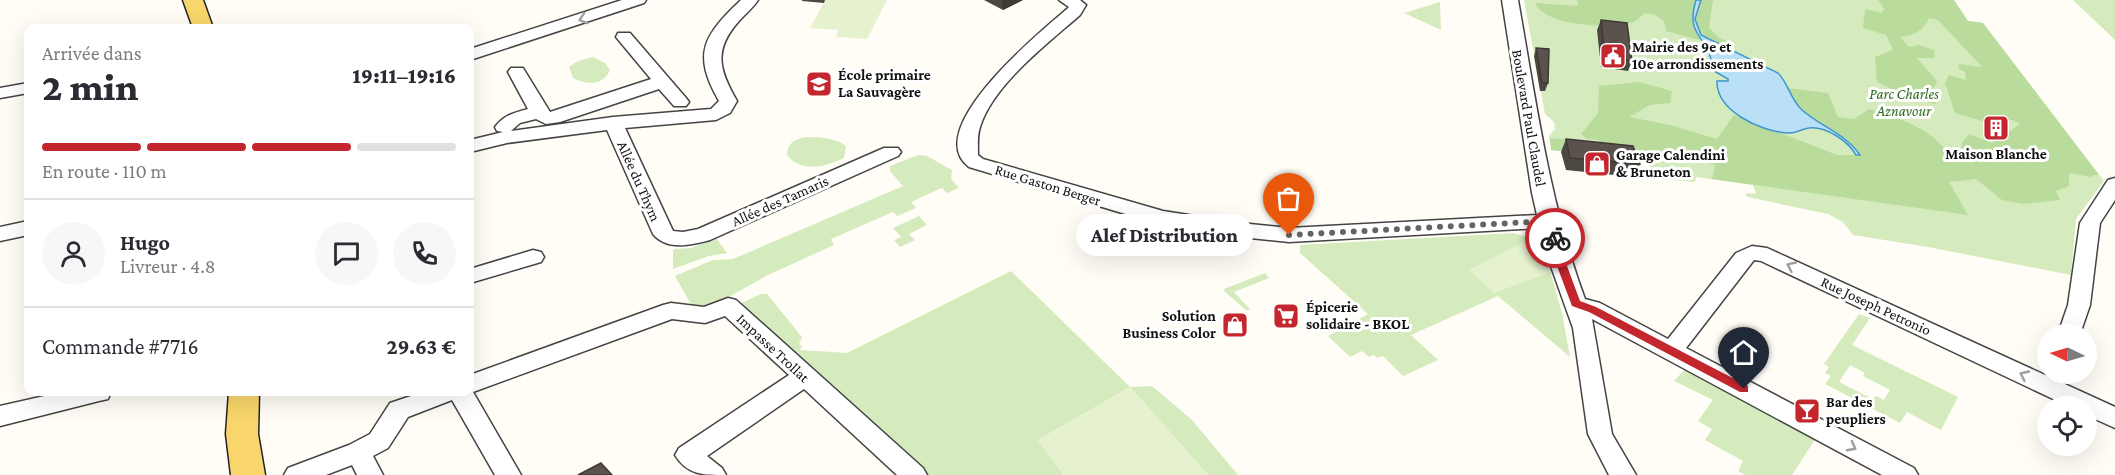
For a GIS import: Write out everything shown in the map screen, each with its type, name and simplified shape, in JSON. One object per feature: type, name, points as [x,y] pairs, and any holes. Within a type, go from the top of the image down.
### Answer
[{"type":"main road","points":[[193,0],[201,24]]},
{"type":"main road","points":[[244,396],[242,434],[248,475]]},
{"type":"street","points":[[474,55],[638,0]]},
{"type":"street","points":[[478,143],[505,132],[709,115],[723,109],[728,101],[713,70],[715,46],[720,32],[731,17],[750,0]]},
{"type":"street","name":"Rue Gaston Berger","points":[[1067,0],[1078,5],[1074,12],[1034,45],[979,109],[970,128],[968,157],[976,163],[1162,218],[1240,231],[1289,235],[1549,221]]},
{"type":"street","name":"Boulevard Paul Claudel","points":[[1510,0],[1534,149],[1549,221],[1584,328],[1600,434],[1623,475]]},
{"type":"street","points":[[624,37],[680,102]]},
{"type":"street","points":[[517,72],[538,112],[546,118],[560,116],[661,82]]},
{"type":"street","points":[[0,93],[24,89]]},
{"type":"street","points":[[505,132],[513,119],[538,112]]},
{"type":"street","points":[[474,158],[605,124]]},
{"type":"street","name":"Allée du Thym","points":[[605,124],[660,229],[667,237]]},
{"type":"street","name":"Allée des Tamaris","points":[[667,237],[683,239],[703,235],[891,152]]},
{"type":"street","points":[[2073,324],[2079,305],[2090,223],[2115,184]]},
{"type":"street","points":[[0,234],[24,229]]},
{"type":"street","name":"Rue Joseph Petronio","points":[[1671,351],[1740,261],[1747,254],[1754,252],[1767,255],[2037,373]]},
{"type":"street","points":[[474,275],[533,257]]},
{"type":"street","points":[[1576,304],[1592,309],[1905,475]]},
{"type":"street","name":"Impasse Trollat","points":[[474,383],[671,311],[705,315],[728,306],[914,475]]},
{"type":"street","points":[[713,475],[688,455],[804,377]]},
{"type":"street","name":"Rue Joseph Petronio","points":[[2060,384],[2115,418]]},
{"type":"street","points":[[0,416],[82,396]]},
{"type":"street","points":[[297,475],[358,452],[379,441],[399,410],[437,396]]},
{"type":"street","points":[[462,396],[508,475]]},
{"type":"street","points":[[358,452],[370,475]]},
{"type":"green space","points":[[825,0],[887,0],[867,39],[836,37],[838,30],[810,28]]},
{"type":"green space","name":"Parc Charles Aznavour","points":[[1524,0],[1954,0],[1968,21],[1983,23],[2104,181],[2076,219],[2071,275],[1853,235],[1843,222],[1828,214],[1748,197],[1745,195],[1747,193],[1756,194],[1753,185],[1696,177],[1695,182],[1654,178],[1648,160],[1551,150],[1549,136],[1555,129],[1554,122],[1545,114]]},
{"type":"green space","points":[[1577,0],[1713,0],[1709,28],[1719,38],[1731,43],[1725,47],[1666,31],[1664,21],[1655,15],[1645,13],[1634,22],[1624,24],[1580,24],[1552,17],[1541,11],[1535,3],[1578,6]]},
{"type":"green space","points":[[1878,0],[1954,0],[1968,21],[1983,23],[2099,175],[2091,177],[2069,173],[2069,186],[2056,191],[2060,200],[2023,204],[2002,200],[1976,179],[1949,182],[1968,215],[1712,179],[1715,165],[1698,157],[1696,160],[1687,157],[1649,160],[1551,150],[1550,138],[1599,143],[1598,140],[1587,139],[1581,134],[1598,113],[1599,86],[1639,82],[1672,91],[1670,103],[1650,105],[1629,117],[1670,125],[1717,139],[1734,115],[1837,155],[1859,155],[1842,137],[1801,109],[1787,88],[1828,93],[1838,117],[1854,119],[1869,109],[1903,120],[1935,139],[1950,157],[1960,157],[1962,143],[1969,134],[1992,143],[2020,124],[2012,120],[1982,121],[1955,113],[1945,83],[1949,75],[1966,80],[1965,72],[1958,68],[1959,64],[1982,67],[1938,20],[1929,18],[1918,32],[1900,37],[1909,47],[1919,45],[1934,50],[1935,58],[1917,58],[1937,81],[1933,90],[1941,98],[1935,104],[1909,98],[1877,82],[1875,57],[1893,50],[1886,35],[1863,28],[1865,9],[1882,13],[1884,8]]},
{"type":"green space","points":[[2073,0],[2115,0],[2115,40]]},
{"type":"green space","points":[[1440,2],[1441,30],[1404,13]]},
{"type":"green space","points":[[593,57],[605,63],[610,70],[607,75],[594,83],[573,78],[569,67],[578,61]]},
{"type":"green space","points":[[806,137],[828,138],[842,143],[846,146],[844,158],[814,167],[793,161],[787,155],[789,147],[792,142]]},
{"type":"green space","points":[[918,155],[927,156],[952,170],[951,179],[959,188],[947,193],[942,188],[911,202],[916,208],[897,216],[893,212],[831,239],[834,245],[768,275],[702,312],[694,310],[675,276],[713,260],[733,259],[903,186],[890,171],[890,166]]},
{"type":"green space","points":[[919,216],[927,225],[909,234],[915,240],[900,247],[894,240],[901,237],[893,228]]},
{"type":"green space","points":[[1513,233],[1539,245],[1545,253],[1562,313],[1570,357],[1498,296],[1411,335],[1438,360],[1403,376],[1383,356],[1369,357],[1362,351],[1350,357],[1328,336],[1368,314],[1300,253],[1300,245]]},
{"type":"green space","points":[[716,238],[727,253],[709,256],[673,269],[675,249],[691,248]]},
{"type":"green space","points":[[1530,239],[1544,253],[1551,272],[1494,293],[1469,270]]},
{"type":"green space","points":[[1011,271],[1130,387],[1038,440],[1064,475],[920,475],[735,306],[761,294],[767,294],[802,337],[799,344],[802,346],[800,350],[847,353]]},
{"type":"green space","points":[[1265,273],[1269,278],[1234,292],[1250,309],[1247,311],[1225,292],[1224,289]]},
{"type":"green space","points":[[1859,314],[1870,318],[1852,345],[1958,397],[1941,430],[1907,412],[1900,423],[1825,384],[1831,376],[1825,373],[1829,367],[1824,364]],"holes":[[[1850,365],[1865,373],[1863,376],[1890,390],[1884,400],[1876,396],[1873,399],[1839,382]]]},
{"type":"green space","points":[[1685,369],[1816,438],[1792,475],[1745,475],[1738,471],[1743,461],[1705,440],[1712,429],[1698,421],[1713,400],[1674,381]]},
{"type":"green space","points":[[1152,386],[1192,420],[1238,475],[1208,475],[1130,387]]},
{"type":"green space","points":[[1130,387],[1208,475],[1064,475],[1038,440]]},
{"type":"water","points":[[1696,0],[1701,0],[1695,19],[1701,35],[1778,73],[1801,109],[1847,141],[1860,155],[1856,155],[1848,145],[1822,129],[1809,128],[1790,133],[1776,131],[1753,124],[1732,110],[1719,92],[1717,81],[1728,81],[1728,79],[1714,71],[1708,50],[1694,26],[1693,15]]},
{"type":"building","points":[[1601,20],[1627,23],[1632,61],[1605,56]]},
{"type":"building","points":[[1536,48],[1549,49],[1548,83],[1542,83]]},
{"type":"building","points":[[1566,139],[1633,146],[1640,164],[1570,158]]},
{"type":"building","points":[[601,463],[612,475],[578,475]]},
{"type":"way so far","points":[[1289,235],[1549,221],[1555,238]]},
{"type":"place","name":"Mairie des 9e et 10e arrondissements","points":[[1613,56]]},
{"type":"place","name":"École primaire La Sauvagère","points":[[819,84]]},
{"type":"place","name":"Maison Blanche","points":[[1996,128]]},
{"type":"place","name":"Garage Calendini & Bruneton","points":[[1597,164]]},
{"type":"place","name":"Alef Distribution","points":[[1289,235]]},
{"type":"place","name":"Épicerie solidaire - BKOL","points":[[1286,316]]},
{"type":"place","name":"Solution Business Color","points":[[1235,325]]},
{"type":"place","name":"Bar des peupliers","points":[[1807,411]]},
{"type":"route","points":[[1555,238],[1559,258],[1576,304],[1592,309],[1744,389]]}]
